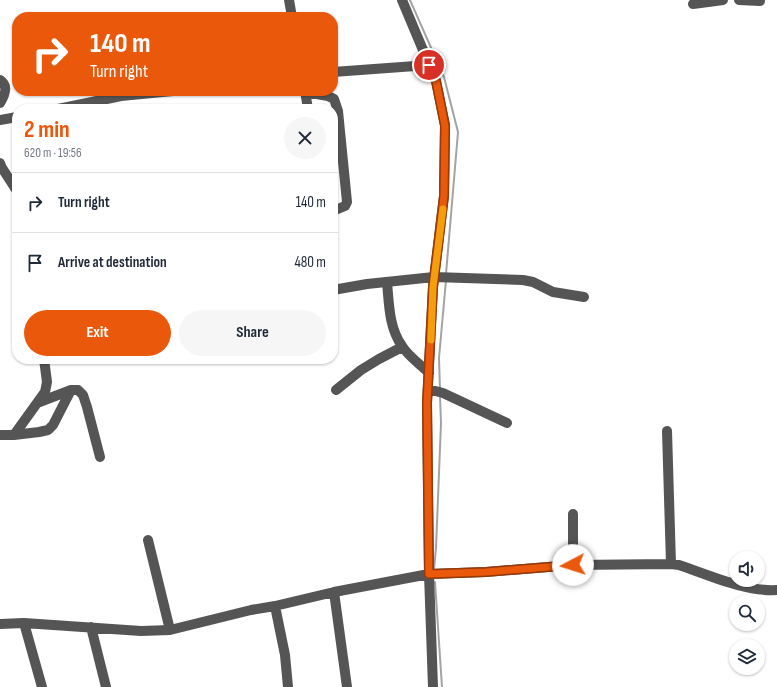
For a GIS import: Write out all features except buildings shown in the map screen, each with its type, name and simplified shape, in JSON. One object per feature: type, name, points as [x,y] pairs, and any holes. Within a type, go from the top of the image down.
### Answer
[{"type":"street","points":[[289,0],[291,12]]},
{"type":"street","points":[[402,0],[436,81],[445,126],[444,196],[440,278],[429,373],[430,389],[427,403],[429,574],[433,687]]},
{"type":"street","points":[[693,4],[722,0]]},
{"type":"street","points":[[739,0],[760,1]]},
{"type":"street","points":[[338,72],[429,65]]},
{"type":"street","points":[[0,80],[6,87],[0,103]]},
{"type":"street","points":[[82,104],[121,96]]},
{"type":"street","points":[[328,96],[334,99],[336,104]]},
{"type":"street","points":[[338,111],[346,202],[345,206],[338,209]]},
{"type":"street","points":[[0,120],[12,118]]},
{"type":"street","points":[[0,163],[12,183]]},
{"type":"street","points":[[338,289],[367,284],[440,278],[523,280],[533,282],[554,292],[584,297]]},
{"type":"street","points":[[387,282],[390,318],[396,337],[402,347],[429,373]]},
{"type":"street","points":[[336,390],[379,358],[402,347]]},
{"type":"street","points":[[14,435],[45,392],[47,382],[45,364]]},
{"type":"street","points":[[430,389],[443,393],[506,423]]},
{"type":"street","points":[[37,403],[71,390],[78,390],[83,394],[100,456]]},
{"type":"street","points":[[0,435],[14,435],[48,430],[53,425],[71,390]]},
{"type":"street","points":[[667,431],[671,564]]},
{"type":"street","points":[[573,514],[573,565]]},
{"type":"street","points":[[148,540],[170,630]]},
{"type":"street","points":[[0,624],[24,623],[141,631],[170,630],[250,610],[429,574],[486,572],[573,565],[680,565],[732,583],[755,588],[777,590]]},
{"type":"street","points":[[334,592],[347,687]]},
{"type":"street","points":[[275,606],[285,655],[288,687]]},
{"type":"street","points":[[24,623],[42,687]]},
{"type":"street","points":[[91,627],[106,687]]},
{"type":"waterway","points":[[410,0],[444,77],[458,132],[446,274]]},
{"type":"waterway","points":[[440,390],[439,358],[446,280]]},
{"type":"waterway","points":[[434,569],[441,423],[440,396]]},
{"type":"waterway","points":[[435,582],[442,687]]},
{"type":"slow traffic","points":[[431,340],[433,287],[443,209]]},
{"type":"route","points":[[429,65],[436,81],[445,126],[444,196],[433,287],[427,403],[429,574],[486,572],[573,565]]}]
